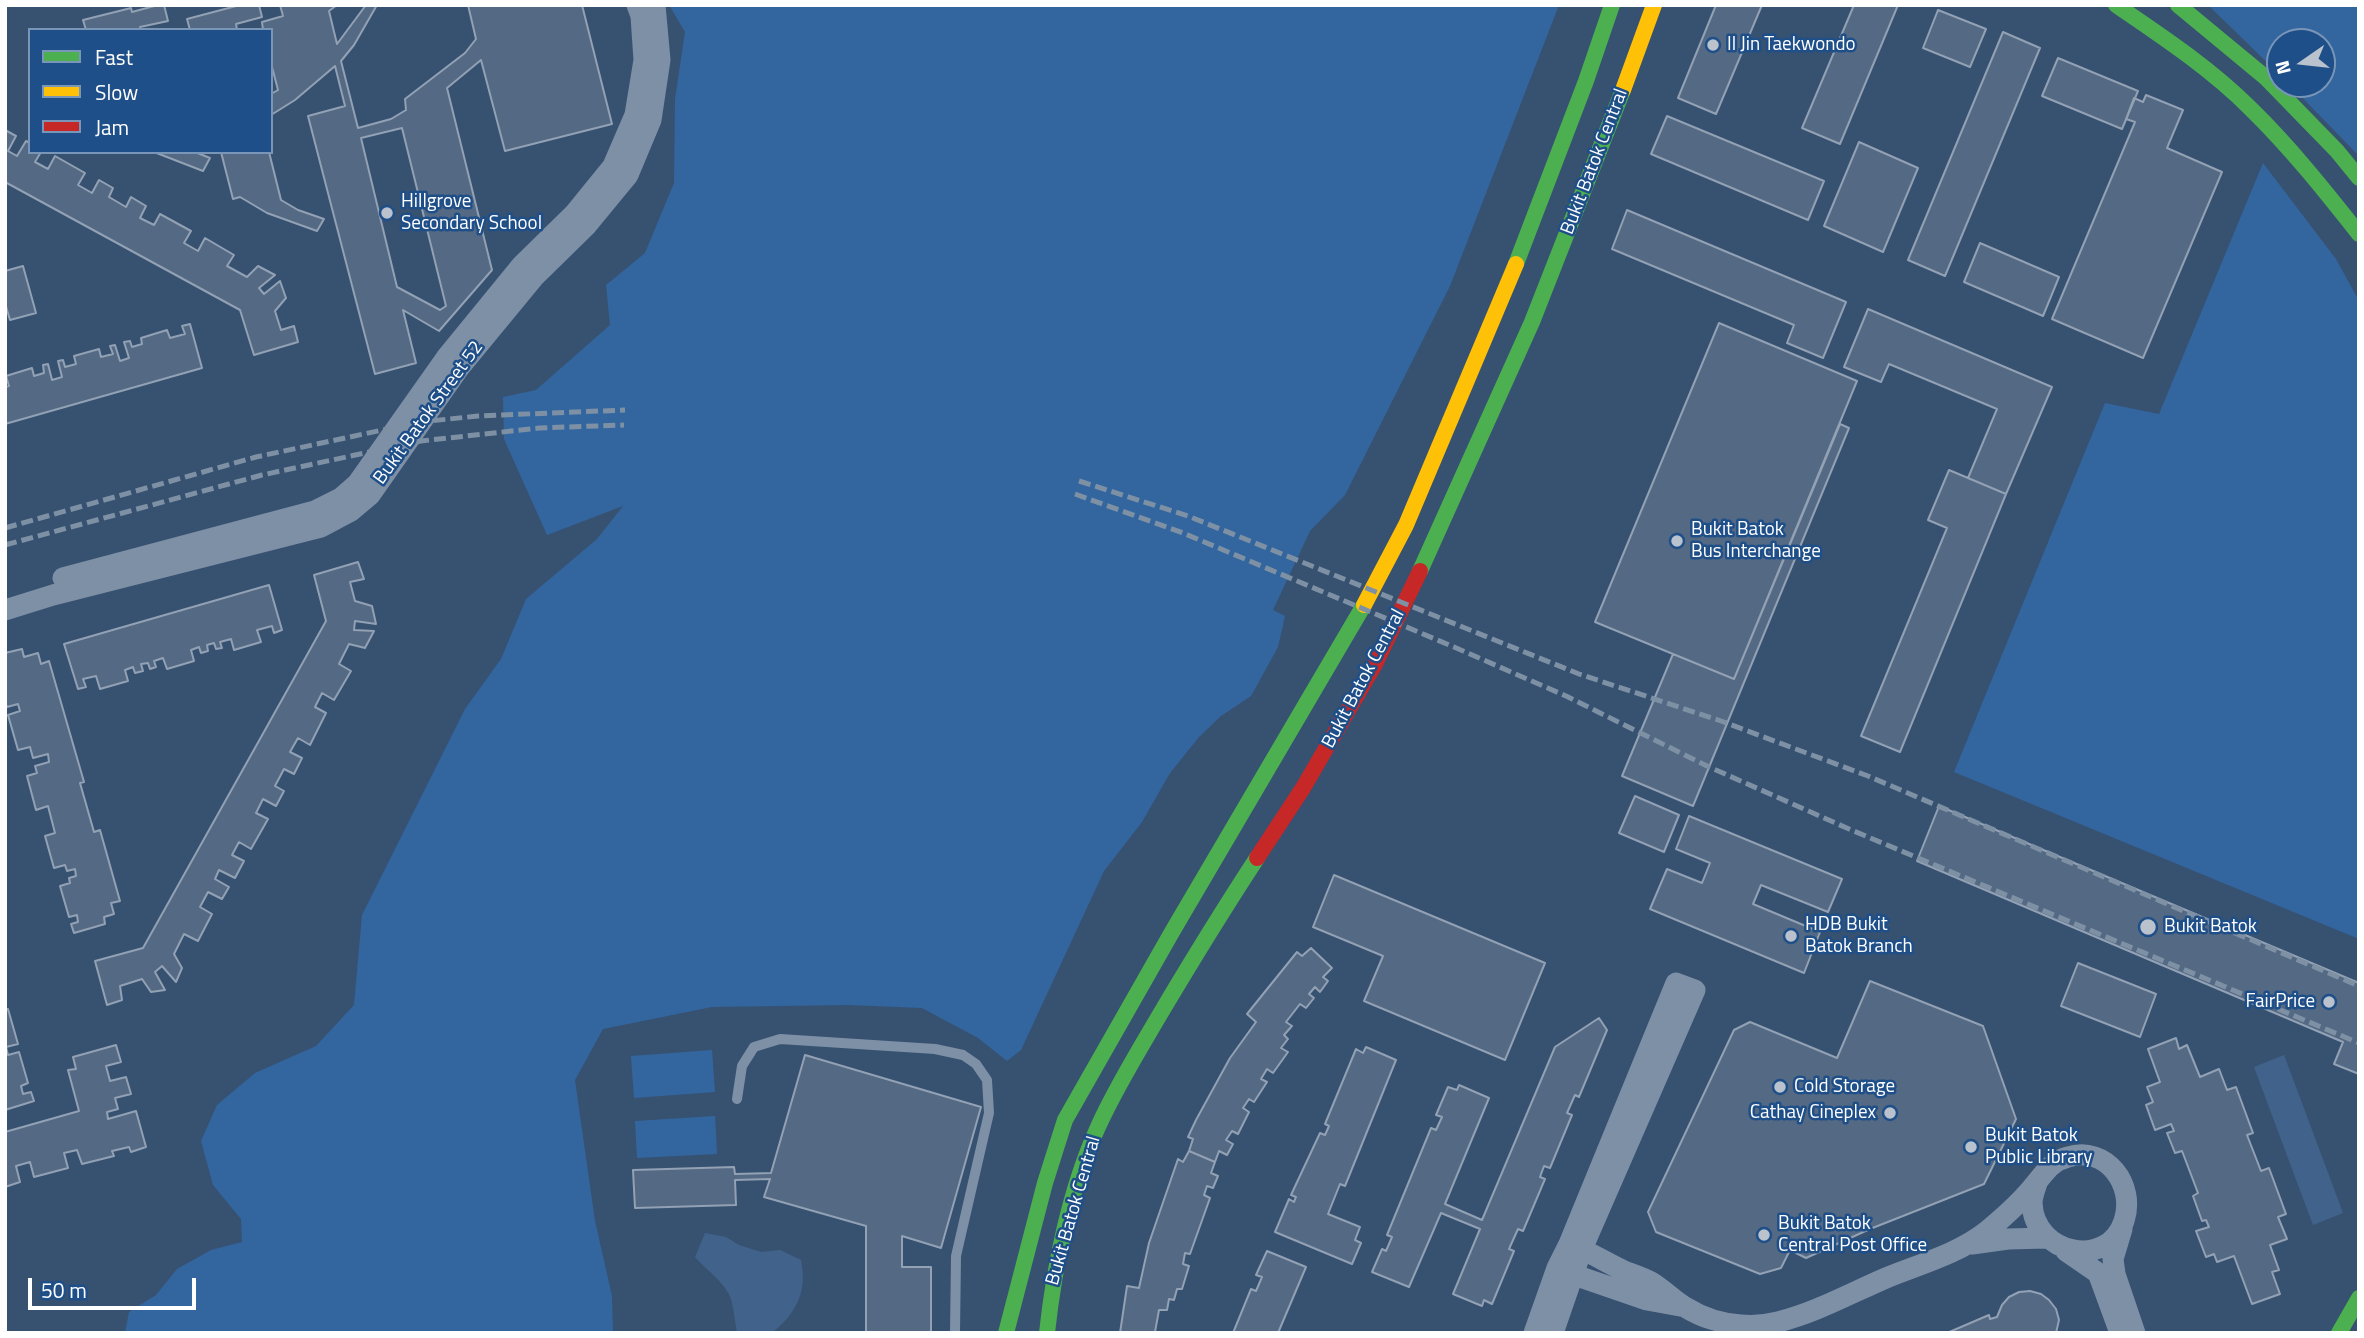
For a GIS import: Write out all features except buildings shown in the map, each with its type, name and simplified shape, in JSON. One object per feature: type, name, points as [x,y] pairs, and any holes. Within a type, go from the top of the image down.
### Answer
[{"type":"main road","name":"Bukit Batok Central","points":[[1006,1333],[1045,1183],[1065,1120],[1172,932],[1354,635],[1503,311],[1612,5]]},
{"type":"main road","name":"Bukit Batok Central","points":[[1046,1333],[1053,1280],[1077,1187],[1097,1129],[1130,1065],[1162,1015],[1206,936],[1303,788],[1426,558],[1599,155],[1654,5]]},
{"type":"main road","points":[[2116,5],[2179,48],[2251,108],[2359,234]]},
{"type":"main road","points":[[2178,5],[2265,77],[2337,151],[2359,178]]},
{"type":"main road","points":[[2339,1333],[2359,1298]]},
{"type":"street","name":"Bukit Batok Street 52","points":[[5,595],[315,512],[341,498],[357,484],[446,358],[522,265],[574,214],[613,166],[635,115],[644,60],[641,16],[637,5]]},
{"type":"street","name":"Bukit Batok Street 52","points":[[5,610],[53,595],[321,527],[351,511],[369,495],[459,368],[534,277],[586,226],[628,175],[651,120],[655,96],[660,61],[655,5]]},
{"type":"street","points":[[1534,1333],[1576,1247],[1685,986]]},
{"type":"street","points":[[1969,1244],[2003,1217],[2056,1161],[2070,1156],[2086,1155],[2103,1160],[2117,1172],[2126,1188],[2128,1206],[2113,1259],[2115,1274],[2135,1333]]},
{"type":"street","points":[[2036,1182],[2032,1202],[2035,1221],[2051,1241],[2098,1273],[2120,1333]]},
{"type":"street","points":[[1564,1271],[1647,1300],[1685,1307],[1721,1322],[1740,1325],[1778,1322],[1969,1244],[2008,1239],[2051,1241],[2071,1251],[2094,1249],[2115,1237],[2123,1224]]},
{"type":"street","points":[[1576,1247],[1651,1282],[1685,1307]]},
{"type":"street","points":[[1553,1333],[1564,1271]]},
{"type":"lane","points":[[737,1099],[742,1066],[754,1047],[780,1039],[935,1049],[963,1055],[976,1064],[987,1080],[989,1113],[956,1256],[954,1333]]},
{"type":"shaded area","points":[[669,5],[1559,5],[1450,286],[1345,495],[1310,531],[1273,610],[1285,616],[1278,647],[1251,696],[1221,716],[1199,737],[1170,773],[1142,822],[1104,871],[1021,1050],[1007,1061],[978,1038],[922,1008],[848,1005],[712,1007],[603,1029],[575,1080],[595,1221],[612,1296],[613,1333],[125,1333],[129,1312],[156,1295],[177,1269],[211,1250],[242,1242],[241,1219],[213,1185],[201,1141],[217,1105],[255,1073],[316,1046],[354,1005],[362,915],[465,709],[501,659],[526,599],[597,539],[623,506],[547,535],[504,439],[503,397],[536,390],[610,325],[606,285],[645,253],[674,183],[675,99],[685,32]]},
{"type":"shaded area","points":[[2208,5],[2359,5],[2359,156],[2303,98],[2336,98],[2336,28],[2266,28],[2266,61]]},
{"type":"shaded area","points":[[2263,163],[2336,259],[2359,301],[2359,939],[1954,772],[2105,403],[2159,414]]},
{"type":"shaded area","points":[[712,1050],[715,1092],[634,1098],[631,1056]]},
{"type":"shaded area","points":[[2284,1055],[2343,1213],[2313,1225],[2254,1067]]},
{"type":"shaded area","points":[[715,1116],[717,1154],[637,1158],[635,1121]]},
{"type":"shaded area","points":[[705,1233],[726,1237],[739,1245],[761,1252],[780,1250],[801,1260],[803,1278],[798,1301],[790,1315],[773,1332],[737,1333],[728,1293],[695,1257]]},
{"type":"railway","points":[[5,528],[256,457],[420,422],[478,416],[625,410]]},
{"type":"railway","points":[[5,545],[262,475],[421,441],[539,428],[624,425]]},
{"type":"railway","points":[[1079,481],[1188,516],[1579,674],[1721,721],[1868,776],[2359,986]]},
{"type":"railway","points":[[1075,494],[1183,533],[1454,647],[1566,696],[1707,766],[1849,829],[2359,1043]]},
{"type":"traffic: fast","points":[[1516,264],[1612,5]]},
{"type":"traffic: fast","points":[[2116,5],[2186,54],[2236,94],[2293,154],[2359,234]]},
{"type":"traffic: fast","points":[[2178,5],[2265,77],[2337,151],[2359,178]]},
{"type":"traffic: fast","points":[[1420,571],[1532,322],[1623,90]]},
{"type":"traffic: fast","points":[[1006,1333],[1045,1183],[1065,1120],[1364,605]]},
{"type":"traffic: fast","points":[[1047,1333],[1054,1282],[1071,1202],[1098,1127],[1159,1016],[1257,858]]},
{"type":"traffic: fast","points":[[2339,1333],[2359,1298]]},
{"type":"traffic: slow","points":[[1623,90],[1654,5]]},
{"type":"traffic: slow","points":[[1364,605],[1406,525],[1516,264]]},
{"type":"traffic: jam","points":[[1257,858],[1303,788],[1375,664],[1420,571]]},
{"type":"place","name":"Il Jin Taekwondo","points":[[1713,45]]},
{"type":"place","name":"Hillgrove Secondary School","points":[[387,213]]},
{"type":"place","name":"Bukit Batok Bus Interchange","points":[[1677,541]]},
{"type":"place","name":"Bukit Batok","points":[[2148,927]]},
{"type":"place","name":"HDB Bukit Batok Branch","points":[[1791,936]]},
{"type":"place","name":"FairPrice","points":[[2329,1002]]},
{"type":"place","name":"Cold Storage","points":[[1780,1087]]},
{"type":"place","name":"Cathay Cineplex","points":[[1890,1113]]},
{"type":"place","name":"Bukit Batok Public Library","points":[[1971,1147]]},
{"type":"place","name":"Bukit Batok Central Post Office","points":[[1764,1235]]}]
